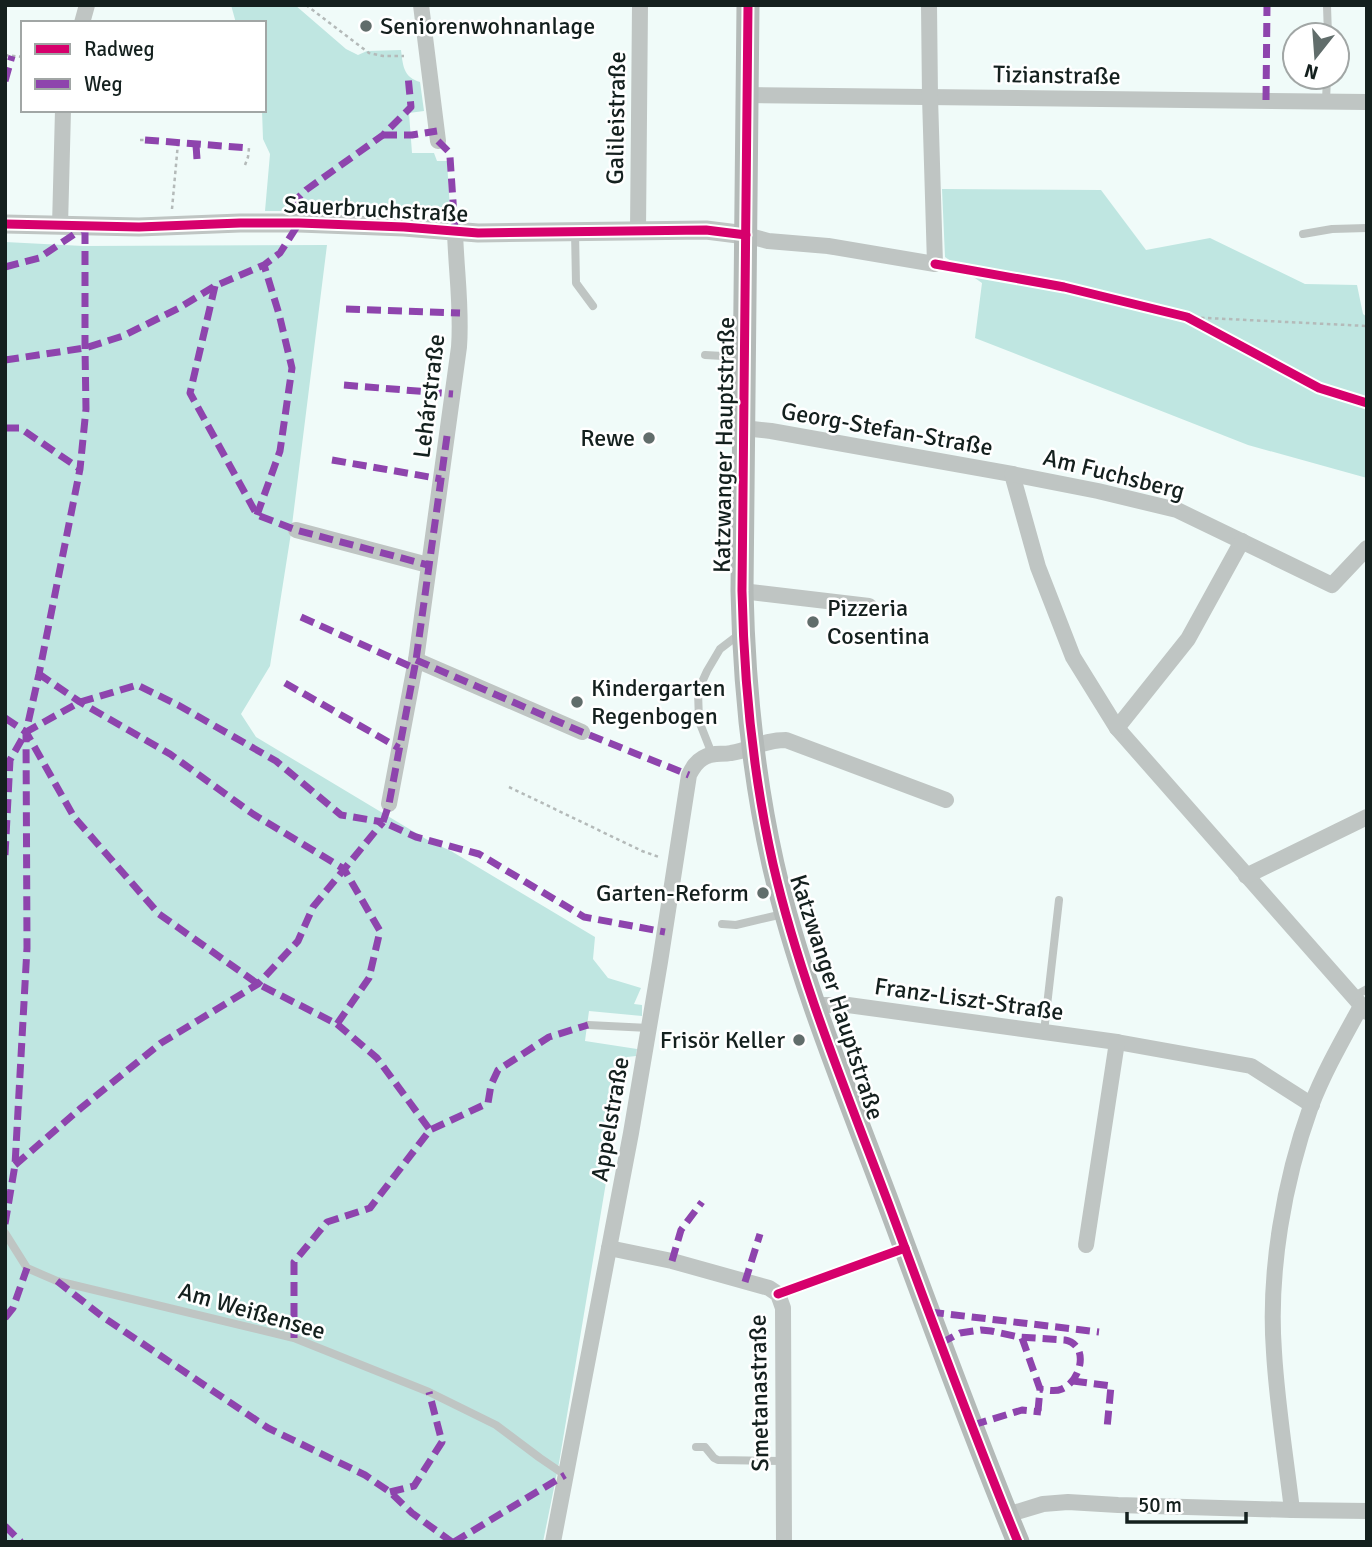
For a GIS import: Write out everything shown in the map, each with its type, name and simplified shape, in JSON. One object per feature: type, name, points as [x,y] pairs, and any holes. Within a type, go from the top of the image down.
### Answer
[{"type":"main road","name":"Katzwanger Hauptstraße","points":[[748,5],[742,591],[752,746],[768,842],[786,913],[815,1005],[1018,1542]]},
{"type":"street","points":[[421,5],[438,141]]},
{"type":"street","name":"Galileistraße","points":[[638,230],[640,5]]},
{"type":"street","points":[[746,236],[768,241],[828,246],[935,264],[929,5]]},
{"type":"street","name":"Tizianstraße","points":[[747,95],[1367,102]]},
{"type":"street","points":[[60,226],[63,112]]},
{"type":"street","name":"Sauerbruchstraße","points":[[5,224],[139,228],[280,223],[404,227],[478,233],[717,230],[746,236]]},
{"type":"street","name":"Lehárstraße","points":[[389,804],[416,660],[460,338],[455,231]]},
{"type":"street","name":"Georg-Stefan-Straße","points":[[744,428],[1012,474],[1038,567],[1073,657],[1118,728],[1246,876],[1362,1001]]},
{"type":"street","name":"Am Fuchsberg","points":[[1012,474],[1177,510],[1332,585],[1367,548]]},
{"type":"street","points":[[296,530],[428,565]]},
{"type":"street","points":[[1118,728],[1188,639],[1242,541]]},
{"type":"street","name":"Katzwanger Hauptstraße","points":[[742,591],[869,607]]},
{"type":"street","points":[[416,660],[582,732]]},
{"type":"street","points":[[712,754],[732,753],[775,740],[786,740],[946,800]]},
{"type":"street","name":"Appelstraße","points":[[553,1542],[631,1133],[689,775],[694,765],[712,754]]},
{"type":"street","points":[[1246,876],[1367,817]]},
{"type":"street","points":[[1292,1510],[1273,1352],[1273,1287],[1280,1225],[1311,1105],[1362,1001]]},
{"type":"street","name":"Franz-Liszt-Straße","points":[[815,1005],[848,1005],[1117,1042],[1251,1066],[1311,1105]]},
{"type":"street","points":[[1086,1245],[1117,1042]]},
{"type":"street","name":"Smetanastraße","points":[[609,1248],[672,1261],[769,1288],[778,1294],[783,1308],[784,1542]]},
{"type":"street","points":[[1007,1515],[1043,1504],[1068,1502],[1367,1511]]},
{"type":"lane","points":[[1326,91],[1326,101]]},
{"type":"lane","points":[[1303,234],[1332,229],[1367,228]]},
{"type":"lane","points":[[575,231],[576,282],[593,306]]},
{"type":"lane","points":[[705,355],[744,358]]},
{"type":"lane","points":[[712,754],[699,721],[698,691],[706,671],[720,649],[743,631]]},
{"type":"lane","points":[[1044,1032],[1059,900]]},
{"type":"lane","points":[[722,924],[736,925],[786,913]]},
{"type":"lane","points":[[588,1025],[649,1028]]},
{"type":"lane","name":"Am Weißensee","points":[[5,1233],[27,1268],[57,1281],[294,1338],[429,1392],[496,1425],[565,1475]]},
{"type":"lane","points":[[696,1447],[705,1447],[718,1460],[783,1461]]},
{"type":"path","points":[[306,5],[369,52],[383,56],[404,56]]},
{"type":"path","points":[[172,216],[177,143]]},
{"type":"path","points":[[245,165],[248,148]]},
{"type":"path","points":[[1188,317],[1367,326]]},
{"type":"path","points":[[509,787],[642,851],[676,863]]},
{"type":"shaded area","points":[[231,5],[295,5],[346,49],[358,55],[367,51],[401,50],[407,74],[420,82],[424,111],[409,113],[412,153],[434,153],[437,161],[447,161],[450,210],[289,206],[285,211],[265,211],[270,154],[263,139],[262,112],[266,112],[266,21],[235,21]]},
{"type":"shaded area","points":[[942,189],[1101,190],[1146,250],[1210,238],[1305,284],[1357,285],[1363,314],[1367,317],[1367,478],[1248,445],[975,338],[982,283],[945,257]]},
{"type":"shaded area","points":[[5,242],[83,246],[327,245],[291,533],[270,666],[241,714],[256,737],[595,937],[593,959],[608,978],[641,988],[634,1004],[642,1005],[642,1016],[589,1011],[585,1041],[637,1049],[636,1056],[627,1057],[559,1463],[543,1542],[5,1542]]},
{"type":"marked path","points":[[1266,100],[1267,5]]},
{"type":"marked path","points":[[5,81],[12,56]]},
{"type":"marked path","points":[[294,207],[306,190],[383,135],[411,107],[408,76]]},
{"type":"marked path","points":[[383,135],[412,135],[437,131]]},
{"type":"marked path","points":[[145,140],[249,148]]},
{"type":"marked path","points":[[438,141],[450,157],[455,231]]},
{"type":"marked path","points":[[196,145],[197,159],[202,162]]},
{"type":"marked path","points":[[5,360],[85,348],[123,336],[179,308],[215,286],[264,265],[280,253],[299,223]]},
{"type":"marked path","points":[[5,267],[39,258],[85,227]]},
{"type":"marked path","points":[[5,1224],[15,1165],[27,948],[26,732],[80,469],[86,409],[85,227]]},
{"type":"marked path","points":[[257,515],[280,451],[292,368],[264,265]]},
{"type":"marked path","points":[[215,286],[190,393],[257,515],[296,530],[428,565]]},
{"type":"marked path","points":[[346,309],[460,313]]},
{"type":"marked path","points":[[344,385],[453,394]]},
{"type":"marked path","points":[[5,428],[20,428],[80,469]]},
{"type":"marked path","points":[[447,436],[416,660],[389,804],[383,822],[416,837],[479,854],[584,917],[665,932]]},
{"type":"marked path","points":[[332,460],[441,479]]},
{"type":"marked path","points":[[301,617],[414,668]]},
{"type":"marked path","points":[[416,660],[689,775]]},
{"type":"marked path","points":[[5,718],[26,732],[74,817],[159,914],[258,984],[337,1024],[369,978],[380,931],[344,869],[253,814],[170,754],[80,702],[39,674]]},
{"type":"marked path","points":[[285,683],[399,748]]},
{"type":"marked path","points":[[5,855],[10,760],[26,732],[80,702],[137,685],[178,705],[276,761],[341,815],[383,822]]},
{"type":"marked path","points":[[15,1165],[161,1043],[258,984],[298,941],[313,907],[383,822]]},
{"type":"marked path","points":[[337,1024],[377,1058],[430,1130]]},
{"type":"marked path","points":[[294,1338],[294,1262],[327,1222],[370,1208],[430,1130],[488,1103],[491,1085],[498,1070],[549,1037],[588,1025]]},
{"type":"marked path","points":[[672,1261],[681,1230],[702,1202]]},
{"type":"marked path","points":[[745,1282],[760,1234]]},
{"type":"marked path","points":[[5,1318],[13,1308],[27,1268]]},
{"type":"marked path","points":[[57,1281],[103,1317],[268,1428],[365,1475],[452,1542]]},
{"type":"marked path","points":[[930,1312],[1099,1332]]},
{"type":"marked path","points":[[941,1343],[960,1333],[981,1330],[1073,1343],[1080,1356],[1074,1379],[1059,1390],[1040,1389]]},
{"type":"marked path","points":[[1022,1338],[1040,1389],[1038,1411]]},
{"type":"marked path","points":[[1073,1381],[1111,1386],[1107,1428]]},
{"type":"marked path","points":[[390,1492],[414,1486],[442,1442],[429,1392]]},
{"type":"marked path","points":[[973,1425],[1022,1410],[1041,1412]]},
{"type":"marked path","points":[[454,1542],[565,1475]]},
{"type":"marked path","points":[[5,1526],[21,1542]]},
{"type":"cycle path","points":[[748,5],[742,591],[747,694],[760,797],[784,908],[810,994],[1018,1542]]},
{"type":"cycle path","points":[[5,224],[139,227],[299,223],[478,233],[706,230],[746,235]]},
{"type":"cycle path","points":[[935,264],[1064,287],[1187,317],[1319,388],[1367,403]]},
{"type":"cycle path","points":[[778,1294],[905,1248]]},
{"type":"place","name":"Seniorenwohnanlage","points":[[366,26]]},
{"type":"place","name":"Rewe","points":[[649,438]]},
{"type":"place","name":"Pizzeria Cosentina","points":[[813,622]]},
{"type":"place","name":"Kindergarten Regenbogen","points":[[577,702]]},
{"type":"place","name":"Garten-Reform","points":[[763,893]]},
{"type":"place","name":"Frisör Keller","points":[[799,1040]]}]
